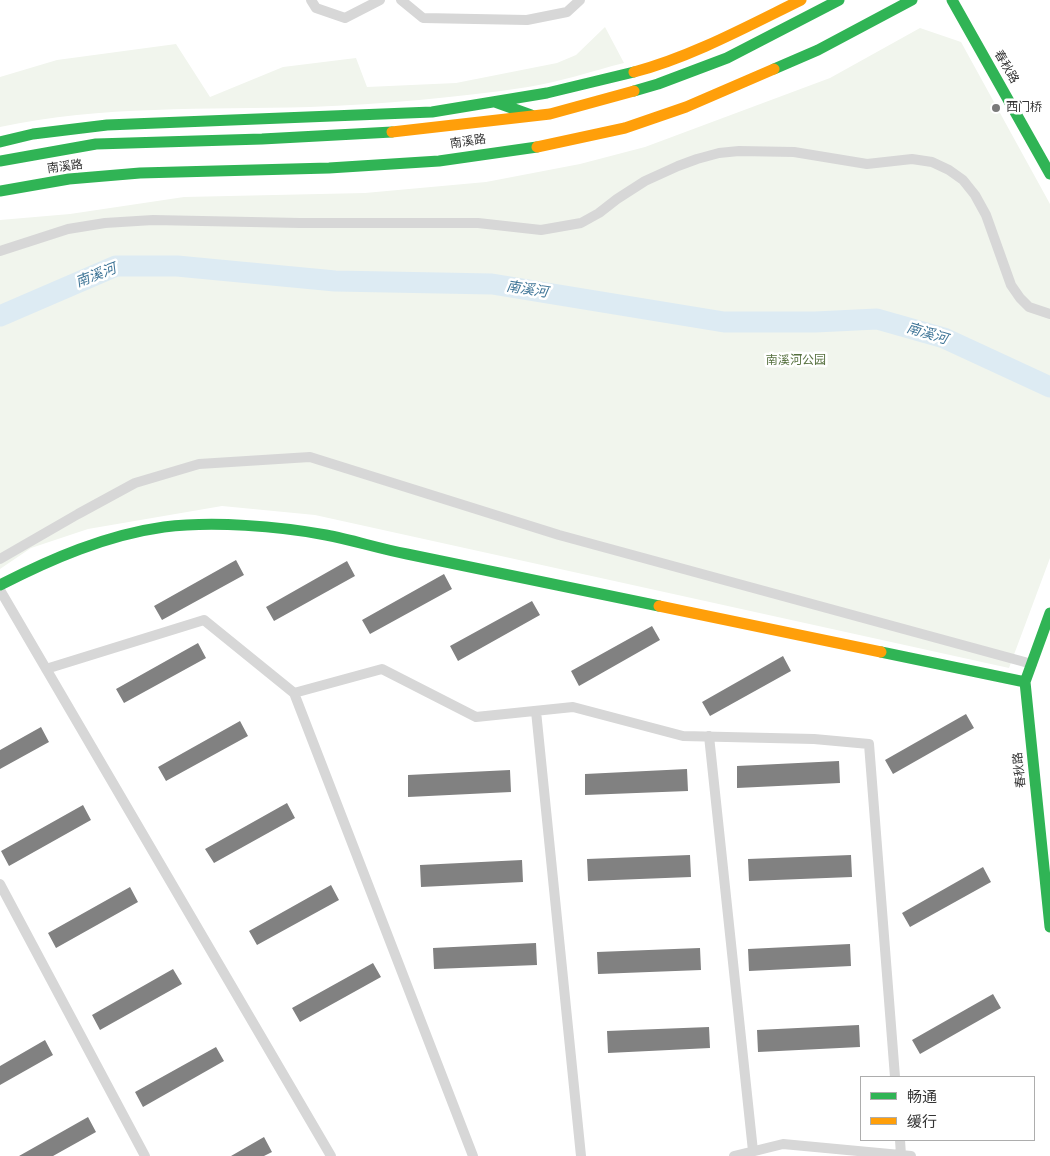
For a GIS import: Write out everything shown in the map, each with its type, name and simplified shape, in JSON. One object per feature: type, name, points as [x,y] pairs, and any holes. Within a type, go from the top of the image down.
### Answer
[{"type":"main road","points":[[0,142],[33,134],[106,125],[432,112],[547,93],[652,67],[728,36],[801,0]]},
{"type":"main road","name":"南溪路","points":[[0,161],[96,144],[262,139],[402,132],[550,114],[658,84],[727,58],[839,0]]},
{"type":"main road","name":"南溪路","points":[[0,191],[69,179],[140,173],[329,168],[439,160],[555,144],[624,128],[686,107],[818,50],[912,0]]},
{"type":"main road","name":"春秋路","points":[[952,0],[1050,174]]},
{"type":"main road","points":[[495,102],[533,116]]},
{"type":"main road","points":[[0,585],[66,553],[123,535],[162,527],[229,525],[270,528],[319,534],[397,552],[1026,682]]},
{"type":"main road","name":"春秋路","points":[[1050,613],[1026,682],[1050,928]]},
{"type":"street","points":[[311,0],[316,8],[345,18],[380,0]]},
{"type":"street","points":[[401,0],[423,18],[527,20],[567,12],[580,0]]},
{"type":"street","points":[[0,251],[68,230],[105,223],[153,220],[300,223],[478,223],[541,230],[581,223],[599,213],[616,199],[645,181],[691,161],[719,153],[739,151],[794,152],[867,164],[912,159],[932,162],[949,170],[963,180],[975,195],[986,215],[1011,285],[1020,298],[1030,307],[1050,314]]},
{"type":"street","points":[[0,559],[135,483],[199,464],[310,457],[559,535],[1032,664]]},
{"type":"street","points":[[0,590],[331,1156]]},
{"type":"street","points":[[46,670],[204,620],[294,693],[473,1156]]},
{"type":"street","points":[[294,693],[382,669],[476,717],[573,707],[683,736],[814,739],[869,744],[895,1076]]},
{"type":"street","points":[[536,711],[581,1156]]},
{"type":"street","points":[[709,736],[753,1151]]},
{"type":"street","points":[[0,884],[145,1156]]},
{"type":"street","points":[[734,1156],[783,1144],[906,1156],[900,1141]]},
{"type":"green space","points":[[605,27],[624,63],[528,87],[447,97],[365,104],[115,112],[38,120],[0,127],[0,77],[57,60],[176,44],[210,97],[283,67],[356,58],[367,87],[456,83],[557,63],[576,55]]},
{"type":"green space","name":"南溪河公园","points":[[920,28],[961,42],[1050,204],[1050,558],[1009,668],[315,515],[222,506],[88,529],[31,548],[0,569],[0,220],[70,214],[184,197],[365,193],[486,182],[580,164],[645,147],[830,78]]},
{"type":"building","points":[[236,560],[244,575],[162,620],[154,606]]},
{"type":"building","points":[[347,561],[355,576],[274,621],[266,607]]},
{"type":"building","points":[[444,574],[452,589],[370,634],[362,620]]},
{"type":"building","points":[[532,601],[540,615],[458,661],[450,646]]},
{"type":"building","points":[[652,626],[660,640],[579,686],[571,671]]},
{"type":"building","points":[[198,643],[206,658],[124,703],[116,689]]},
{"type":"building","points":[[783,656],[791,671],[710,716],[702,702]]},
{"type":"building","points":[[966,714],[974,728],[893,774],[885,760]]},
{"type":"building","points":[[240,721],[248,736],[166,781],[158,767]]},
{"type":"building","points":[[41,727],[49,742],[0,769],[0,750]]},
{"type":"building","points":[[839,761],[840,783],[737,788],[737,766]]},
{"type":"building","points":[[687,769],[688,791],[585,795],[585,774]]},
{"type":"building","points":[[510,770],[511,792],[408,797],[408,775]]},
{"type":"building","points":[[287,803],[295,818],[214,863],[205,849]]},
{"type":"building","points":[[83,805],[91,820],[9,866],[1,851]]},
{"type":"building","points":[[690,855],[691,877],[588,881],[587,859]]},
{"type":"building","points":[[851,855],[852,877],[749,881],[748,859]]},
{"type":"building","points":[[522,860],[523,882],[421,887],[420,865]]},
{"type":"building","points":[[983,867],[991,882],[910,927],[902,913]]},
{"type":"building","points":[[331,885],[339,900],[257,945],[249,931]]},
{"type":"building","points":[[130,887],[138,902],[56,948],[48,933]]},
{"type":"building","points":[[536,943],[537,965],[434,969],[433,948]]},
{"type":"building","points":[[850,944],[851,966],[749,971],[748,949]]},
{"type":"building","points":[[700,948],[701,970],[598,974],[597,952]]},
{"type":"building","points":[[373,963],[381,977],[300,1022],[292,1008]]},
{"type":"building","points":[[173,969],[182,984],[100,1030],[92,1015]]},
{"type":"building","points":[[993,994],[1001,1008],[920,1054],[912,1040]]},
{"type":"building","points":[[859,1025],[860,1047],[758,1052],[757,1030]]},
{"type":"building","points":[[709,1027],[710,1048],[608,1053],[607,1031]]},
{"type":"building","points":[[45,1040],[53,1055],[0,1085],[0,1066]]},
{"type":"building","points":[[216,1047],[224,1061],[143,1107],[135,1092]]},
{"type":"building","points":[[88,1117],[96,1132],[53,1156],[19,1156]]},
{"type":"building","points":[[264,1137],[272,1152],[264,1156],[231,1156]]},
{"type":"waterway","name":"南溪河","points":[[0,316],[116,266],[177,266],[335,281],[492,284],[724,322],[815,322],[877,319],[944,338],[1050,387]]},
{"type":"traffic: fast","points":[[634,91],[727,58],[839,0]]},
{"type":"traffic: fast","points":[[774,69],[818,50],[912,0]]},
{"type":"traffic: fast","points":[[952,0],[1050,174]]},
{"type":"traffic: fast","points":[[0,142],[33,134],[107,125],[432,112],[547,93],[634,72]]},
{"type":"traffic: fast","points":[[495,102],[531,115]]},
{"type":"traffic: fast","points":[[0,161],[96,144],[262,139],[392,132]]},
{"type":"traffic: fast","points":[[0,191],[69,179],[140,173],[329,168],[439,161],[537,147]]},
{"type":"traffic: fast","points":[[0,585],[59,557],[100,542],[164,527],[203,524],[267,527],[326,535],[397,552],[659,606]]},
{"type":"traffic: fast","points":[[1050,613],[1025,682],[1050,927]]},
{"type":"traffic: fast","points":[[881,652],[1025,682]]},
{"type":"traffic: slow","points":[[634,72],[698,49],[801,0]]},
{"type":"traffic: slow","points":[[537,147],[625,128],[686,107],[774,69]]},
{"type":"traffic: slow","points":[[392,132],[550,114],[634,91]]},
{"type":"traffic: slow","points":[[659,606],[881,652]]},
{"type":"place","name":"西门桥","points":[[996,108]]}]
